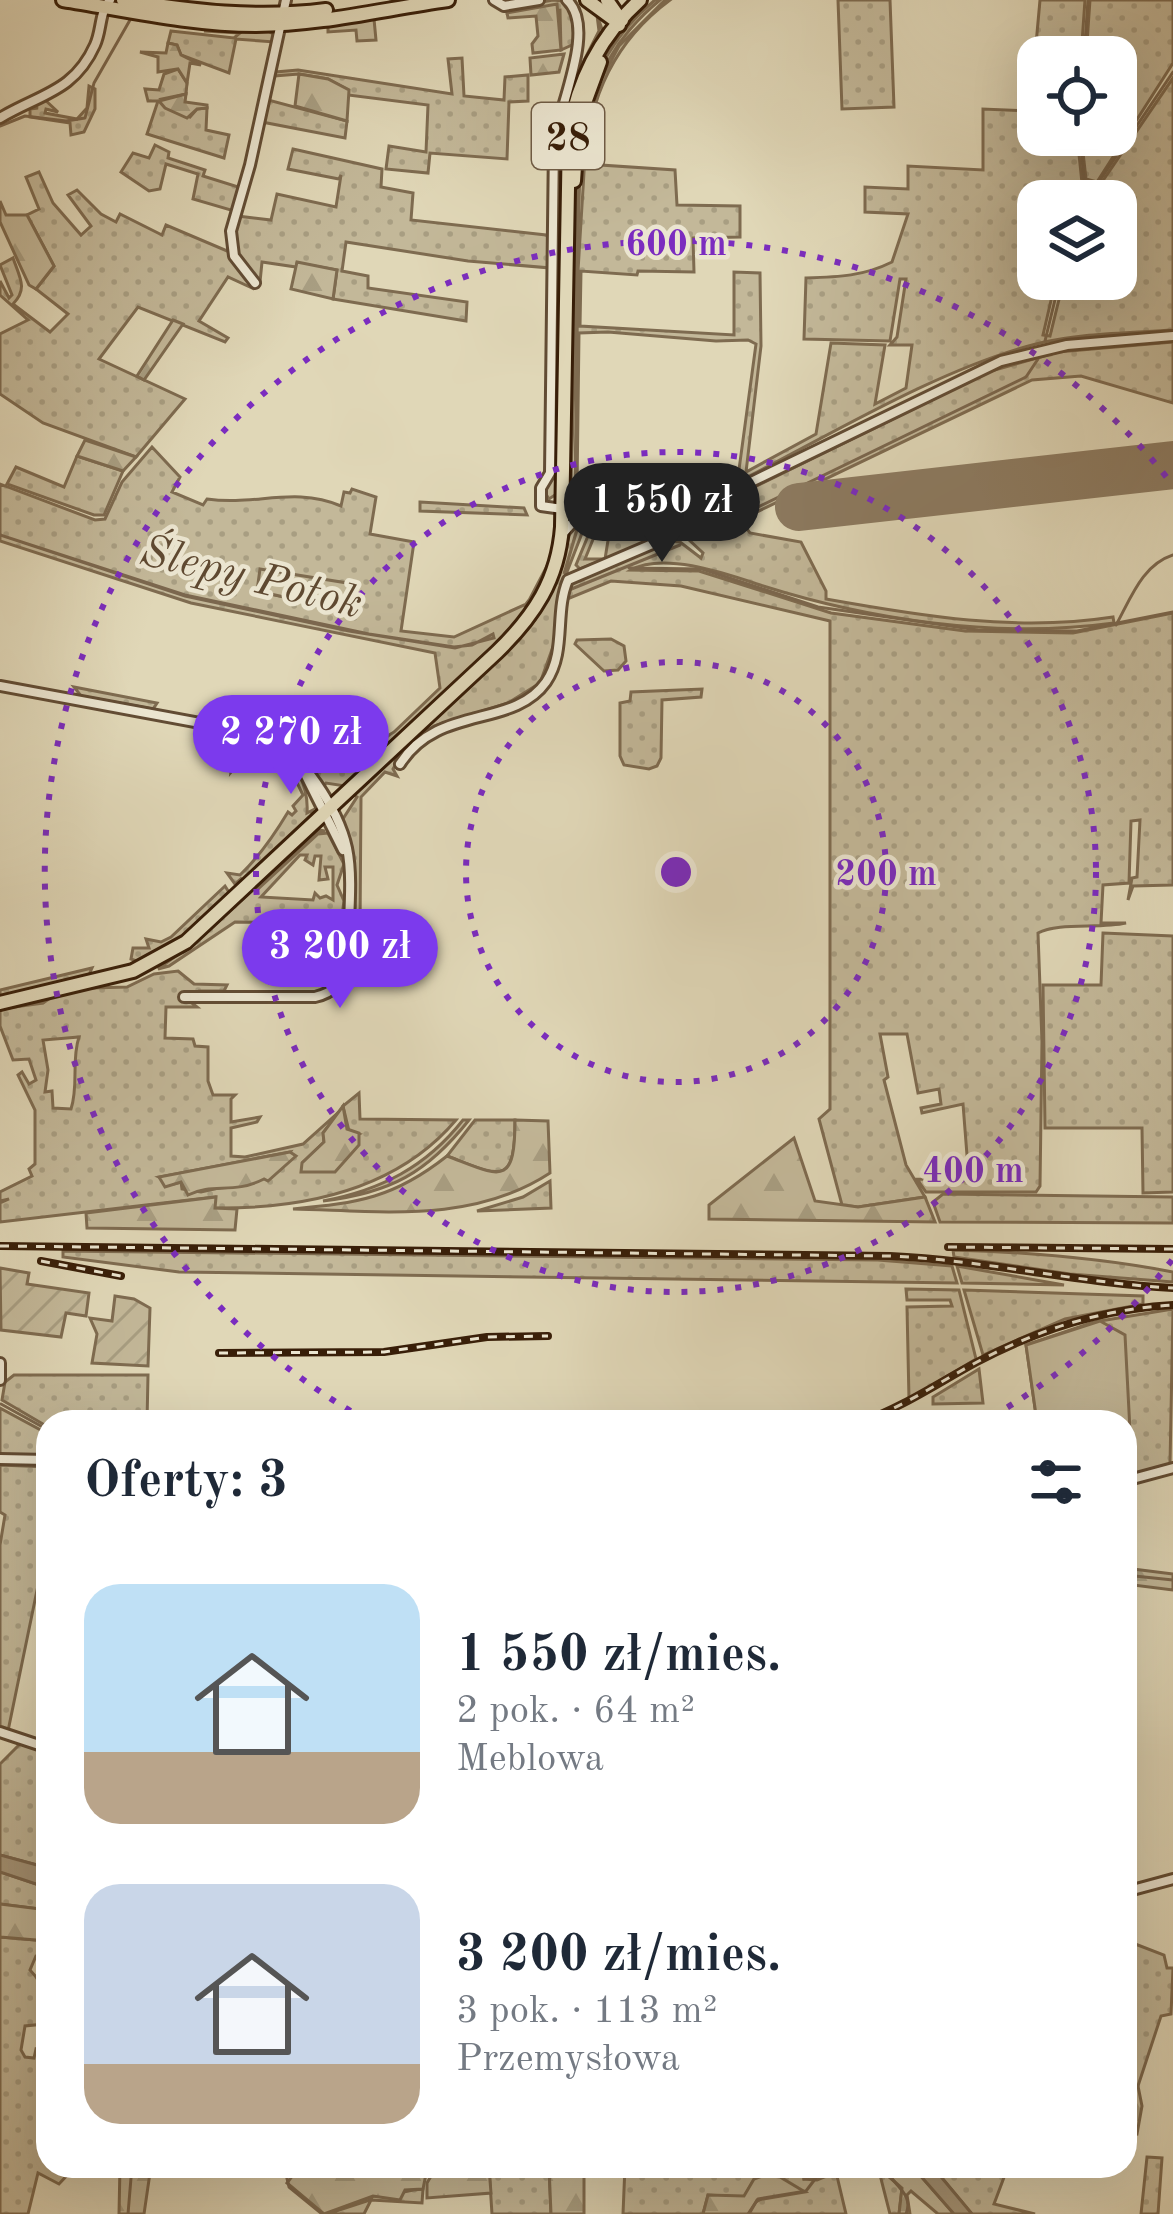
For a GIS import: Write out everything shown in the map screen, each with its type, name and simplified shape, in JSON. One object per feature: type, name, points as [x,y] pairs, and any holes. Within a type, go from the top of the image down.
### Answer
[{"type":"main road","points":[[63,0],[107,3],[215,23],[448,0]]},
{"type":"main road","points":[[123,0],[280,20],[399,0]]},
{"type":"main road","points":[[587,0],[603,5],[638,0]]},
{"type":"main road","name":"28","points":[[567,278],[577,128],[593,76],[638,0]]},
{"type":"main road","name":"28","points":[[0,1003],[133,970],[166,955],[205,927],[523,626],[548,589],[562,535],[568,132],[577,94],[604,39],[650,0]]},
{"type":"main road","points":[[603,5],[622,23]]},
{"type":"main road","points":[[603,5],[604,39]]},
{"type":"street","points":[[255,283],[234,256],[231,231],[286,0]]},
{"type":"street","points":[[494,0],[501,6],[539,0]]},
{"type":"street","points":[[567,0],[577,12],[579,49],[560,106],[554,148],[550,473],[541,503],[584,512],[683,505],[746,485],[1001,361],[1081,343],[1173,336]]},
{"type":"street","points":[[0,118],[76,77],[96,43],[107,3]]},
{"type":"street","points":[[563,507],[580,502],[615,508]]},
{"type":"street","points":[[400,764],[435,729],[511,706],[540,689],[555,662],[561,600],[568,580],[678,533],[685,524],[683,505]]},
{"type":"street","points":[[562,535],[584,512]]},
{"type":"street","points":[[0,686],[261,733],[280,742],[321,791],[331,829],[348,860]]},
{"type":"street","points":[[184,997],[315,997],[335,987],[347,967],[345,842],[298,760]]},
{"type":"street","points":[[321,791],[345,793]]},
{"type":"street","points":[[310,827],[331,829]]},
{"type":"street","points":[[0,1363],[0,1380]]},
{"type":"street","points":[[0,1459],[36,1460]]},
{"type":"street","points":[[1137,1478],[1173,1468]]},
{"type":"street","points":[[0,1732],[36,1744]]},
{"type":"street","points":[[1137,1889],[1173,1879]]},
{"type":"green space","points":[[660,0],[631,28],[609,59],[581,133],[571,485],[579,132],[605,59],[640,13]]},
{"type":"green space","points":[[670,0],[634,33],[608,72],[592,116],[586,164],[675,170],[677,205],[740,206],[740,237],[693,238],[694,272],[581,271],[580,326],[734,335],[734,272],[760,273],[761,346],[746,472],[816,434],[831,343],[885,345],[875,404],[906,388],[912,345],[890,345],[897,337],[906,279],[900,279],[890,341],[804,339],[806,278],[851,275],[892,262],[908,214],[865,212],[865,187],[908,189],[908,166],[983,170],[983,109],[1017,110],[1017,156],[1079,156],[1082,180],[1017,180],[1017,300],[1051,300],[1043,335],[1050,336],[1059,300],[1137,300],[1137,180],[1103,180],[1120,156],[1137,156],[1137,131],[1173,78],[1173,330],[1070,338],[999,355],[922,387],[736,483],[707,492],[621,503],[616,494],[583,493],[577,488],[575,485],[578,271],[587,123],[598,85],[619,46]],"holes":[[[579,333],[756,344],[738,477],[670,495],[629,496],[622,490],[577,488]]]},
{"type":"green space","points":[[838,0],[890,0],[894,107],[842,109]]},
{"type":"green space","points":[[1040,0],[1085,0],[1082,36],[1037,36]]},
{"type":"green space","points":[[1090,0],[1173,0],[1173,63],[1137,119],[1137,36],[1087,36]]},
{"type":"green space","points":[[563,1],[574,11],[576,43],[561,50],[560,10],[507,15],[509,8]]},
{"type":"green space","points":[[557,4],[561,50],[533,53],[538,36],[536,16],[508,18],[507,13]]},
{"type":"green space","points":[[597,15],[603,32],[574,88],[563,137],[558,493],[549,499],[544,491],[555,474],[560,136],[571,86],[599,31]]},
{"type":"green space","points":[[374,19],[376,40],[357,41],[356,30],[328,32],[328,26]]},
{"type":"green space","points":[[171,31],[234,38],[240,33],[204,31],[268,31],[275,35],[274,42],[236,39],[229,73],[181,55],[177,45],[168,43]]},
{"type":"green space","points":[[168,43],[201,65],[190,63],[187,83],[178,69],[158,72],[158,57],[140,52],[166,53]]},
{"type":"green space","points":[[280,44],[275,72],[298,70],[452,94],[448,59],[462,58],[464,96],[504,100],[505,77],[528,75],[528,101],[509,102],[507,159],[430,153],[428,173],[386,169],[389,146],[426,152],[428,105],[348,95],[348,90],[328,79],[273,76]]},
{"type":"green space","points":[[564,54],[559,72],[531,75],[530,58]]},
{"type":"green space","points":[[178,69],[187,83],[186,94],[162,99],[190,117],[197,109],[207,108],[206,130],[229,135],[224,158],[147,134],[158,101],[148,101],[145,89],[159,90],[164,74]]},
{"type":"green space","points":[[299,74],[328,79],[349,90],[347,121],[295,106]]},
{"type":"green space","points":[[272,82],[268,100],[347,121],[345,138],[262,122]]},
{"type":"green space","points":[[89,86],[95,89],[95,109],[84,132],[71,135],[70,123],[30,117],[30,109],[38,108],[31,106],[44,99],[58,112],[46,109],[45,113],[77,119],[87,108]]},
{"type":"green space","points":[[186,94],[185,102],[207,108],[187,118],[159,101]]},
{"type":"green space","points":[[155,145],[169,152],[168,158],[205,170],[203,176],[238,187],[247,169],[234,211],[193,199],[198,174],[166,164],[160,189],[149,191],[121,172],[133,153],[149,158]]},
{"type":"green space","points":[[293,149],[382,169],[381,187],[413,193],[411,220],[546,235],[551,239],[551,268],[346,242],[342,271],[368,276],[368,288],[467,302],[466,321],[333,299],[337,270],[262,262],[260,282],[237,253],[237,216],[271,220],[277,194],[336,207],[341,175],[339,179],[288,169]]},
{"type":"green space","points":[[1083,156],[1114,156],[1098,180],[1086,179]]},
{"type":"green space","points":[[39,172],[53,203],[81,235],[91,226],[68,195],[77,190],[116,222],[120,214],[162,235],[166,225],[232,253],[251,283],[252,288],[228,277],[199,321],[228,338],[225,342],[138,307],[99,359],[185,399],[136,457],[43,423],[0,394],[0,334],[28,320],[0,295],[0,281],[9,298],[12,295],[0,265],[13,258],[21,288],[13,304],[50,332],[68,314],[36,289],[54,266],[27,215],[39,209],[26,177]]},
{"type":"green space","points":[[0,201],[6,215],[27,215],[54,266],[36,289],[29,285],[0,222]]},
{"type":"green space","points":[[297,262],[337,270],[333,299],[291,289]]},
{"type":"green space","points":[[173,320],[183,324],[144,380],[137,376]]},
{"type":"green space","points":[[1173,342],[1173,403],[1081,376],[1032,380],[740,520],[730,499],[991,371],[1058,352]]},
{"type":"green space","points":[[85,440],[136,457],[123,471],[77,456]]},
{"type":"green space","points":[[152,447],[180,477],[172,492],[203,505],[207,499],[307,497],[341,506],[344,492],[352,489],[376,497],[370,534],[414,542],[401,631],[454,637],[526,604],[549,567],[530,607],[499,642],[345,786],[326,783],[323,787],[310,758],[318,772],[348,766],[373,752],[440,688],[435,653],[191,603],[0,541],[0,484],[95,520],[105,519],[122,482]],"holes":[[[324,581],[347,583],[348,608],[343,610],[257,591]]]},
{"type":"green space","points":[[77,456],[123,471],[104,515],[7,484],[16,467],[64,487]]},
{"type":"green space","points":[[573,490],[585,497],[614,498],[615,504],[585,500]]},
{"type":"green space","points":[[725,500],[750,533],[801,542],[826,599],[969,620],[1041,623],[1113,617],[1114,623],[1024,629],[933,623],[843,608],[694,566],[660,563],[631,570],[699,571],[831,613],[965,631],[1073,633],[1173,613],[1173,885],[1133,886],[1128,900],[1132,878],[1137,877],[1140,820],[1131,821],[1129,883],[1103,885],[1101,923],[1126,923],[1038,933],[1042,1042],[1040,1186],[1036,1192],[926,1192],[917,1179],[969,1181],[963,1104],[922,1113],[921,1108],[941,1104],[939,1089],[918,1093],[907,1034],[880,1034],[888,1077],[884,1080],[906,1165],[925,1197],[842,1205],[819,1119],[830,1109],[830,621],[681,586],[611,581],[565,600],[576,578],[670,541],[680,542],[701,558],[703,553],[687,538],[688,521],[696,511]]},
{"type":"green space","points":[[420,502],[524,508],[527,515],[420,511]]},
{"type":"green space","points":[[626,512],[579,522],[564,574],[577,530],[584,522],[681,519],[672,533],[580,569],[576,565],[588,536],[594,537],[585,559],[605,559],[611,522],[586,523],[560,590],[554,644],[540,683],[508,703],[434,726],[401,755],[393,769],[397,776],[385,772],[361,797],[360,929],[351,929],[352,848],[341,822],[357,797],[353,794],[535,620],[556,583],[571,529],[582,516]]},
{"type":"green space","points":[[260,569],[347,583],[351,587],[348,608],[257,591]]},
{"type":"green space","points":[[611,639],[624,646],[626,661],[618,670],[604,671],[575,644],[577,640]]},
{"type":"green space","points":[[74,687],[157,703],[153,709],[81,696]]},
{"type":"green space","points":[[702,689],[701,697],[662,700],[657,766],[624,765],[620,703],[630,701],[631,692]]},
{"type":"green space","points":[[221,731],[252,739],[247,761],[241,760],[231,772],[235,740],[220,737]]},
{"type":"green space","points":[[271,742],[303,783],[307,813],[313,810],[310,819],[237,885],[242,878],[235,884],[227,873],[240,875],[288,812],[296,811],[293,806],[303,795],[290,768],[275,766],[262,757],[260,747]]},
{"type":"green space","points":[[319,830],[325,831],[315,834],[257,890],[318,834],[328,833],[344,864],[337,885],[344,901],[341,923],[235,922],[158,969],[200,938]],"holes":[[[300,855],[307,855],[305,860],[313,865],[315,856],[321,856],[319,880],[328,879],[325,867],[333,867],[333,900],[315,893],[313,900],[261,897]]]},
{"type":"green space","points":[[225,886],[230,894],[182,938],[139,962],[131,959],[133,948],[149,948],[146,939],[161,942],[171,937]]},
{"type":"green space","points":[[1103,933],[1173,936],[1173,1192],[1143,1193],[1142,1128],[1045,1128],[1043,985],[1101,985]]},
{"type":"green space","points":[[92,968],[88,977],[0,998],[0,990]]},
{"type":"green space","points":[[178,971],[194,984],[227,985],[224,991],[199,991],[188,1000],[197,1007],[166,1007],[165,1038],[193,1039],[195,1046],[208,1047],[213,1095],[235,1095],[231,1122],[260,1117],[257,1122],[231,1128],[231,1156],[303,1144],[341,1110],[323,1133],[324,1142],[302,1163],[359,1134],[349,1131],[343,1106],[359,1093],[360,1119],[456,1120],[405,1164],[346,1191],[314,1199],[214,1208],[215,1197],[0,1222],[0,1203],[9,1199],[0,1201],[0,1192],[32,1176],[35,1110],[18,1075],[22,1072],[29,1084],[36,1080],[29,1059],[13,1060],[0,1026],[0,1009],[43,1003],[53,996],[91,988],[127,987],[154,974]],"holes":[[[79,1037],[71,1109],[53,1108],[52,1091],[45,1092],[48,1070],[43,1040]],[[290,1152],[273,1174],[201,1192],[159,1177]]]},
{"type":"green space","points":[[343,1106],[347,1129],[359,1133],[359,1145],[335,1172],[301,1172],[302,1163],[324,1142],[323,1133]]},
{"type":"green space","points":[[463,1120],[469,1120],[438,1154],[405,1177],[368,1192],[323,1201],[401,1174],[434,1151]]},
{"type":"green space","points":[[475,1120],[515,1120],[512,1157],[501,1171],[447,1156]]},
{"type":"green space","points":[[515,1120],[548,1121],[550,1173],[520,1189],[489,1200],[425,1211],[293,1209],[392,1190],[447,1156],[480,1169],[501,1171],[512,1158]]},
{"type":"green space","points":[[794,1138],[815,1201],[858,1207],[925,1197],[935,1222],[709,1219],[709,1205]]},
{"type":"green space","points":[[290,1152],[296,1156],[268,1181],[242,1186],[188,1195],[181,1182],[165,1187],[159,1177]]},
{"type":"green space","points":[[550,1181],[551,1208],[477,1211],[523,1197]]},
{"type":"green space","points":[[943,1194],[1173,1197],[1173,1223],[940,1222],[933,1202]]},
{"type":"green space","points":[[216,1197],[215,1208],[237,1209],[235,1230],[87,1228],[86,1213]]},
{"type":"green space","points":[[953,1250],[1118,1263],[1173,1272],[1173,1282],[1070,1274],[954,1257]]},
{"type":"green space","points":[[63,1251],[878,1260],[952,1266],[957,1283],[179,1272],[63,1257]]},
{"type":"green space","points":[[957,1266],[1064,1285],[962,1283]]},
{"type":"green space","points":[[0,1268],[29,1273],[27,1284],[89,1293],[86,1316],[66,1313],[61,1337],[1,1330]]},
{"type":"green space","points":[[906,1289],[959,1290],[976,1359],[909,1399],[907,1307],[952,1306],[950,1300],[907,1300]]},
{"type":"green space","points":[[964,1290],[1143,1296],[1143,1304],[1065,1319],[983,1355]]},
{"type":"green space","points":[[115,1296],[150,1308],[148,1366],[92,1363],[97,1334],[90,1318],[112,1321]]},
{"type":"green space","points":[[1173,1309],[1170,1465],[1137,1476],[1137,1410],[1035,1410],[1026,1345],[1094,1322]]},
{"type":"green space","points":[[1100,1321],[1125,1335],[1129,1410],[1035,1410],[1026,1345]]},
{"type":"green space","points":[[979,1369],[983,1403],[933,1404],[933,1397]]},
{"type":"green space","points":[[14,1375],[148,1375],[147,1410],[36,1410],[36,1420],[2,1400],[5,1382]]},
{"type":"green space","points":[[0,1408],[36,1428],[36,1456],[0,1455]]},
{"type":"green space","points":[[0,1465],[36,1466],[36,1595],[8,1731],[0,1729],[0,1545],[5,1515],[0,1512]]},
{"type":"green space","points":[[1137,1570],[1173,1574],[1173,1590],[1137,1586]]},
{"type":"green space","points":[[20,1744],[36,1749],[36,1865],[0,1855],[0,1764]]},
{"type":"green space","points":[[0,1872],[36,1884],[36,1908],[0,1904]]},
{"type":"green space","points":[[0,1904],[36,1908],[36,1940],[0,1937]]},
{"type":"green space","points":[[0,1937],[36,1940],[30,1970],[36,1977],[36,2025],[25,2026],[21,2050],[25,2057],[34,2058],[36,2049],[37,2178],[28,2214],[0,2214]]},
{"type":"green space","points":[[1137,1945],[1164,1955],[1167,1968],[1173,1968],[1171,2014],[1161,2016],[1138,2086]]},
{"type":"green space","points":[[1137,2087],[1142,2106],[1137,2134]]},
{"type":"green space","points":[[1147,2157],[1162,2158],[1158,2214],[1141,2214]]},
{"type":"green space","points":[[120,2178],[149,2178],[144,2214],[119,2214]]},
{"type":"green space","points":[[291,2178],[425,2178],[423,2189],[405,2190],[400,2200],[373,2196],[324,2214],[287,2183]]},
{"type":"green space","points":[[430,2178],[490,2178],[491,2193],[427,2198]]},
{"type":"green space","points":[[490,2178],[550,2178],[551,2214],[492,2214]]},
{"type":"green space","points":[[550,2178],[584,2178],[584,2214],[551,2214]]},
{"type":"green space","points":[[624,2178],[837,2178],[846,2214],[749,2214],[752,2204],[763,2198],[754,2180],[744,2197],[708,2195],[703,2214],[623,2214]]},
{"type":"green space","points":[[782,2178],[805,2192],[757,2200],[749,2214],[703,2214],[708,2195],[744,2196],[754,2179]]},
{"type":"green space","points":[[881,2178],[891,2178],[902,2188],[899,2214],[890,2214]]},
{"type":"green space","points":[[891,2178],[922,2178],[954,2214],[938,2214],[911,2191],[907,2195],[910,2214],[899,2214],[902,2188]]},
{"type":"green space","points":[[942,2178],[1004,2178],[994,2204],[1035,2214],[972,2214]]},
{"type":"green space","points":[[423,2189],[422,2203],[371,2200],[364,2214],[327,2214],[373,2196]]},
{"type":"shaded area","points":[[0,535],[185,595],[369,634],[463,646],[455,648],[349,631],[185,596]]},
{"type":"shaded area","points":[[0,1855],[36,1865],[36,1884],[0,1872]]},
{"type":"shaded area","points":[[922,2178],[942,2178],[972,2214],[954,2214]]},
{"type":"waterway","points":[[1085,36],[1088,0]]},
{"type":"waterway","points":[[0,126],[25,116],[66,121],[85,118],[94,83],[130,20]]},
{"type":"waterway","name":"Ślepy Potok","points":[[1100,180],[1173,72]]},
{"type":"waterway","points":[[1082,156],[1084,180]]},
{"type":"waterway","name":"Ślepy Potok","points":[[1045,341],[1055,300]]},
{"type":"waterway","name":"Ślepy Potok","points":[[690,540],[1026,377],[1038,359]]},
{"type":"waterway","name":"Ślepy Potok","points":[[569,590],[680,545]]},
{"type":"waterway","points":[[1116,625],[1145,574],[1173,555]]},
{"type":"waterway","points":[[629,568],[702,569],[818,607],[978,630],[1077,631],[1173,612]]},
{"type":"waterway","points":[[1,1404],[36,1423]]},
{"type":"waterway","points":[[1137,1576],[1173,1580]]},
{"type":"waterway","points":[[128,2214],[131,2178]]},
{"type":"waterway","points":[[287,2178],[289,2187],[322,2214]]},
{"type":"waterway","points":[[748,2214],[758,2199],[806,2191],[816,2178]]},
{"type":"waterway","points":[[892,2178],[905,2194],[906,2214]]},
{"type":"runway","points":[[799,507],[1173,465]]},
{"type":"railway","points":[[0,1246],[890,1256],[1173,1288]]},
{"type":"railway","points":[[948,1247],[1173,1249]]},
{"type":"railway","points":[[41,1261],[121,1276]]},
{"type":"railway","points":[[888,1410],[1000,1350],[1048,1331],[1097,1316],[1173,1305]]},
{"type":"railway","points":[[219,1353],[384,1352],[487,1337],[548,1336]]}]
